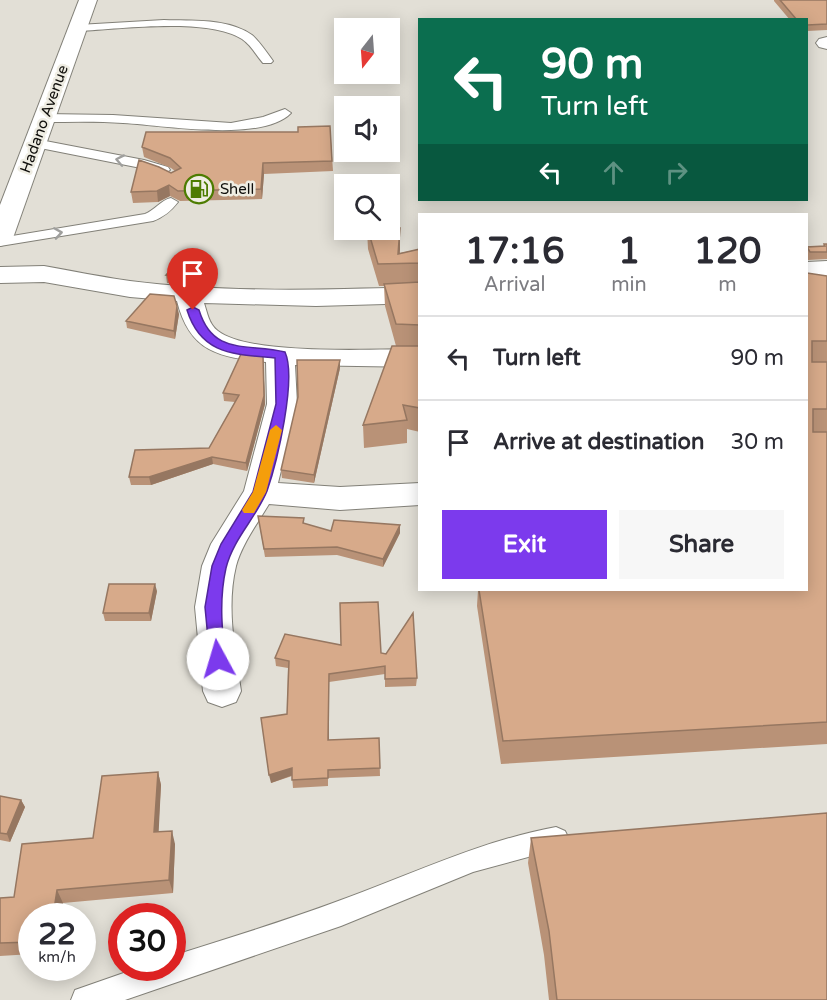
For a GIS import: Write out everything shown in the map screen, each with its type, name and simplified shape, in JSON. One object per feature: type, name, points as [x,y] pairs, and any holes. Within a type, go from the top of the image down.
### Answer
[{"type":"street","name":"Hadano Avenue","points":[[0,240],[88,0]]},
{"type":"street","points":[[808,270],[827,269]]},
{"type":"street","points":[[0,275],[44,274],[130,289],[188,294],[316,298],[418,295]]},
{"type":"street","points":[[188,294],[198,326],[208,338],[223,346],[242,351],[280,355],[418,358]]},
{"type":"street","points":[[222,691],[213,607],[219,566],[228,544],[260,492],[282,404],[280,355]]},
{"type":"street","points":[[260,492],[333,499],[375,499],[418,494]]},
{"type":"lane","points":[[78,28],[183,25],[221,27],[247,37],[267,61]]},
{"type":"lane","points":[[44,118],[134,119],[236,127],[262,123],[285,112]]},
{"type":"lane","points":[[35,143],[144,164],[166,171],[174,178]]},
{"type":"lane","points":[[0,240],[148,218],[159,214],[171,202]]},
{"type":"lane","points":[[85,1000],[339,913],[464,863],[511,848],[575,837]]},
{"type":"building","points":[[780,0],[827,0],[827,24],[808,25],[808,18],[795,18]]},
{"type":"building","points":[[330,126],[332,161],[263,163],[261,189],[178,191],[169,185],[157,191],[131,192],[139,160],[171,173],[181,168],[170,158],[142,147],[146,132],[298,132],[298,127]]},
{"type":"building","points":[[371,240],[399,240],[398,254],[418,249],[418,263],[378,264]]},
{"type":"building","points":[[824,244],[827,244],[827,252],[810,252],[808,249],[808,247],[825,246]]},
{"type":"building","points":[[185,254],[182,276],[166,275]]},
{"type":"building","points":[[808,273],[827,276],[827,341],[812,341],[812,362],[827,362],[827,409],[813,409],[813,432],[827,432],[827,722],[503,741],[479,591],[808,591]]},
{"type":"building","points":[[418,282],[418,325],[396,324],[384,284]]},
{"type":"building","points":[[150,294],[174,296],[177,306],[174,331],[126,321]]},
{"type":"building","points":[[392,346],[418,346],[418,408],[403,405],[407,420],[363,425]]},
{"type":"building","points":[[241,354],[263,356],[264,396],[246,463],[212,457],[149,477],[129,477],[135,450],[209,448],[239,395],[223,393]]},
{"type":"building","points":[[297,360],[340,360],[314,475],[281,470],[298,397]]},
{"type":"building","points":[[258,516],[304,518],[303,523],[331,531],[334,520],[400,525],[383,559],[337,547],[264,549]]},
{"type":"building","points":[[109,584],[155,584],[149,613],[103,613]]},
{"type":"building","points":[[378,602],[381,653],[386,654],[413,613],[417,678],[385,679],[385,666],[329,674],[328,740],[379,738],[380,768],[328,770],[328,778],[292,780],[292,768],[269,775],[261,718],[287,714],[289,661],[275,658],[285,634],[341,645],[340,603]]},
{"type":"building","points":[[158,772],[154,832],[172,831],[169,880],[57,890],[55,903],[18,903],[18,942],[0,943],[0,898],[14,897],[22,844],[93,838],[102,776]]},
{"type":"building","points":[[0,796],[21,800],[7,834],[0,833]]},
{"type":"building","points":[[827,813],[827,1000],[557,1000],[549,931],[531,838]]},
{"type":"slow traffic","points":[[249,510],[260,492],[276,430]]},
{"type":"place","name":"Shell","points":[[199,189]]},
{"type":"route","points":[[193,310],[198,326],[208,338],[223,346],[242,351],[280,355],[282,377],[282,404],[260,492],[228,544],[219,566],[213,607],[218,659]]}]
